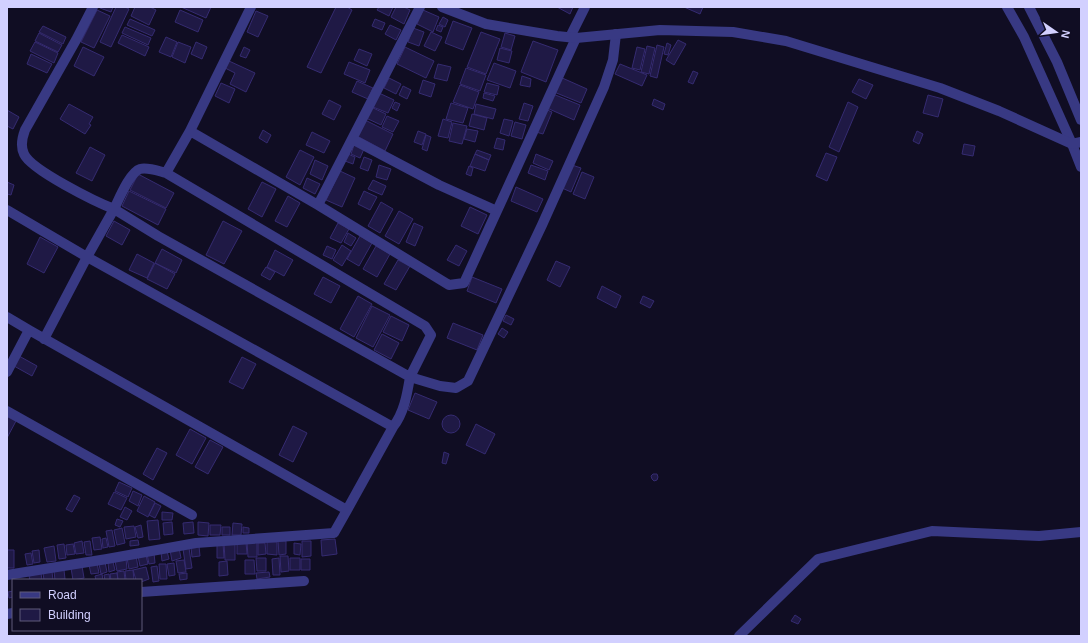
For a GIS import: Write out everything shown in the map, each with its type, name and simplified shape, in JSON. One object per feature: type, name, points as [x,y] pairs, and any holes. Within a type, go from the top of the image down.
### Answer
[{"type":"street","points":[[93,7],[25,130],[22,140],[22,148],[28,161],[37,168],[89,198],[114,209],[158,236],[410,377],[440,386],[456,388],[468,381],[539,232],[604,87],[613,60],[616,34]]},
{"type":"street","points":[[166,173],[190,131],[251,7]]},
{"type":"street","points":[[318,205],[420,7]]},
{"type":"street","points":[[442,7],[486,24],[557,36],[573,37],[660,30],[733,32],[786,40],[940,88],[1077,143]]},
{"type":"street","points":[[190,131],[318,205],[449,285],[464,283],[497,211],[585,7]]},
{"type":"street","points":[[1007,7],[1024,37],[1077,143],[1081,167]]},
{"type":"street","points":[[1029,7],[1057,62],[1081,120]]},
{"type":"street","points":[[352,140],[439,185],[497,211]]},
{"type":"street","points":[[7,575],[196,543],[334,533],[393,427],[399,419],[406,399],[410,377],[431,336],[424,326],[166,173],[149,168],[139,169],[132,175],[44,339]]},
{"type":"street","points":[[7,210],[87,257],[393,427]]},
{"type":"street","points":[[7,317],[346,510]]},
{"type":"street","points":[[7,372],[29,330]]},
{"type":"street","points":[[7,411],[192,515]]},
{"type":"street","points":[[739,636],[818,559],[932,531],[1039,536],[1081,532]]},
{"type":"street","points":[[142,592],[304,581]]},
{"type":"building","points":[[113,7],[111,12],[100,8]]},
{"type":"building","points":[[116,7],[125,7],[129,9],[111,47],[100,42]]},
{"type":"building","points":[[135,7],[150,7],[156,10],[149,25],[131,16]]},
{"type":"building","points":[[181,7],[211,7],[206,18]]},
{"type":"building","points":[[336,7],[347,7],[352,10],[321,73],[307,67]]},
{"type":"building","points":[[379,7],[393,7],[389,16],[377,10]]},
{"type":"building","points":[[396,7],[404,7],[410,10],[404,24],[391,17]]},
{"type":"building","points":[[557,7],[573,7],[570,14]]},
{"type":"building","points":[[684,7],[703,7],[700,14]]},
{"type":"building","points":[[97,10],[110,16],[94,48],[81,42]]},
{"type":"building","points":[[180,10],[203,20],[198,32],[175,22]]},
{"type":"building","points":[[423,10],[439,17],[433,32],[417,24]]},
{"type":"building","points":[[256,11],[268,16],[258,37],[247,32]]},
{"type":"building","points":[[443,17],[448,20],[445,27],[439,24]]},
{"type":"building","points":[[130,19],[155,30],[152,36],[127,25]]},
{"type":"building","points":[[375,19],[385,23],[382,30],[372,26]]},
{"type":"building","points":[[453,21],[472,28],[463,50],[445,43]]},
{"type":"building","points":[[390,25],[401,30],[396,40],[385,34]]},
{"type":"building","points":[[438,25],[443,27],[441,32],[436,30]]},
{"type":"building","points":[[43,26],[66,37],[63,44],[39,32]]},
{"type":"building","points":[[125,27],[151,38],[148,45],[122,33]]},
{"type":"building","points":[[413,28],[424,32],[419,46],[408,42]]},
{"type":"building","points":[[431,32],[442,37],[435,51],[424,46]]},
{"type":"building","points":[[481,32],[500,39],[486,74],[467,67]]},
{"type":"building","points":[[39,33],[62,45],[58,52],[35,41]]},
{"type":"building","points":[[505,33],[515,36],[511,50],[501,47]]},
{"type":"building","points":[[122,35],[149,47],[145,56],[118,43]]},
{"type":"building","points":[[166,37],[177,42],[171,57],[159,52]]},
{"type":"building","points":[[678,40],[686,44],[674,65],[666,60]]},
{"type":"building","points":[[533,41],[558,50],[546,82],[521,72]]},
{"type":"building","points":[[35,42],[58,53],[54,63],[30,51]]},
{"type":"building","points":[[178,42],[191,47],[185,63],[172,57]]},
{"type":"building","points":[[196,42],[207,47],[202,59],[191,54]]},
{"type":"building","points":[[667,43],[671,45],[668,55],[664,54]]},
{"type":"building","points":[[657,45],[664,47],[657,78],[650,76]]},
{"type":"building","points":[[647,46],[655,48],[649,74],[641,72]]},
{"type":"building","points":[[83,47],[104,57],[94,76],[74,66]]},
{"type":"building","points":[[244,47],[250,50],[246,58],[240,56]]},
{"type":"building","points":[[405,47],[434,61],[426,78],[397,64]]},
{"type":"building","points":[[637,47],[645,49],[640,70],[632,68]]},
{"type":"building","points":[[500,48],[512,51],[509,63],[497,60]]},
{"type":"building","points":[[359,49],[372,54],[367,66],[354,60]]},
{"type":"building","points":[[31,54],[52,64],[47,73],[27,64]]},
{"type":"building","points":[[229,61],[255,73],[246,92],[230,84],[235,73],[225,68]]},
{"type":"building","points":[[349,62],[370,70],[365,83],[344,74]]},
{"type":"building","points":[[494,63],[516,71],[510,88],[487,80]]},
{"type":"building","points":[[438,64],[451,67],[447,81],[434,78]]},
{"type":"building","points":[[620,64],[647,75],[642,86],[615,74]]},
{"type":"building","points":[[466,68],[486,75],[480,91],[460,84]]},
{"type":"building","points":[[693,71],[698,73],[693,84],[688,82]]},
{"type":"building","points":[[522,76],[531,79],[530,87],[520,85]]},
{"type":"building","points":[[560,77],[587,89],[581,103],[554,92]]},
{"type":"building","points":[[389,78],[401,84],[396,94],[384,88]]},
{"type":"building","points":[[859,79],[873,85],[866,99],[852,92]]},
{"type":"building","points":[[423,80],[435,84],[431,97],[419,93]]},
{"type":"building","points":[[357,81],[373,88],[368,99],[352,92]]},
{"type":"building","points":[[221,83],[235,89],[229,103],[215,96]]},
{"type":"building","points":[[487,83],[499,86],[497,95],[484,92]]},
{"type":"building","points":[[460,85],[479,92],[473,109],[453,102]]},
{"type":"building","points":[[403,86],[411,90],[407,99],[399,95]]},
{"type":"building","points":[[379,93],[394,100],[388,113],[373,107]]},
{"type":"building","points":[[484,93],[495,96],[493,101],[483,98]]},
{"type":"building","points":[[553,94],[580,105],[574,120],[547,108]]},
{"type":"building","points":[[928,95],[943,99],[938,117],[923,113]]},
{"type":"building","points":[[654,99],[665,104],[663,110],[652,105]]},
{"type":"building","points":[[329,100],[341,106],[334,120],[322,114]]},
{"type":"building","points":[[395,102],[400,104],[397,111],[392,108]]},
{"type":"building","points":[[848,102],[858,107],[839,152],[829,147]]},
{"type":"building","points":[[451,103],[468,108],[463,123],[446,119]]},
{"type":"building","points":[[524,103],[533,106],[528,121],[519,119]]},
{"type":"building","points":[[69,104],[93,117],[89,124],[91,125],[85,134],[60,119]]},
{"type":"building","points":[[476,104],[496,109],[493,119],[474,114]]},
{"type":"building","points":[[371,107],[386,114],[381,125],[366,118]]},
{"type":"building","points":[[545,109],[552,112],[543,134],[536,132]]},
{"type":"building","points":[[7,110],[19,117],[13,129],[7,126]]},
{"type":"building","points":[[472,114],[487,118],[484,130],[469,126]]},
{"type":"building","points":[[387,116],[399,121],[393,132],[382,127]]},
{"type":"building","points":[[443,119],[452,122],[448,138],[438,136]]},
{"type":"building","points":[[504,119],[513,121],[509,136],[500,133]]},
{"type":"building","points":[[365,120],[393,134],[385,151],[357,136]]},
{"type":"building","points":[[515,122],[526,125],[522,139],[511,136]]},
{"type":"building","points":[[453,123],[467,126],[462,144],[449,141]]},
{"type":"building","points":[[467,129],[478,131],[475,142],[464,139]]},
{"type":"building","points":[[263,130],[271,135],[267,143],[259,138]]},
{"type":"building","points":[[418,131],[426,134],[422,145],[414,142]]},
{"type":"building","points":[[917,131],[923,134],[919,144],[913,141]]},
{"type":"building","points":[[312,132],[330,141],[324,153],[306,145]]},
{"type":"building","points":[[426,135],[431,137],[427,151],[422,149]]},
{"type":"building","points":[[497,138],[505,140],[503,150],[494,148]]},
{"type":"building","points":[[964,144],[975,146],[973,156],[962,154]]},
{"type":"building","points":[[354,145],[364,149],[360,158],[351,154]]},
{"type":"building","points":[[90,147],[105,155],[92,181],[76,173]]},
{"type":"building","points":[[300,150],[314,157],[300,185],[286,177]]},
{"type":"building","points":[[477,150],[491,155],[489,160],[475,154]]},
{"type":"building","points":[[826,153],[837,157],[827,181],[816,176]]},
{"type":"building","points":[[348,154],[355,157],[353,164],[345,161]]},
{"type":"building","points":[[475,154],[489,160],[485,171],[470,166]]},
{"type":"building","points":[[536,154],[553,161],[549,170],[533,163]]},
{"type":"building","points":[[364,157],[372,160],[368,171],[360,168]]},
{"type":"building","points":[[315,160],[328,166],[322,180],[310,174]]},
{"type":"building","points":[[379,165],[391,169],[387,180],[376,177]]},
{"type":"building","points":[[531,165],[548,171],[545,180],[528,173]]},
{"type":"building","points":[[572,165],[581,168],[571,192],[562,188]]},
{"type":"building","points":[[469,166],[473,168],[471,176],[466,174]]},
{"type":"building","points":[[340,171],[355,178],[342,207],[326,200]]},
{"type":"building","points":[[582,172],[594,177],[585,199],[573,194]]},
{"type":"building","points":[[138,174],[174,193],[166,208],[130,190]]},
{"type":"building","points":[[307,178],[320,184],[315,194],[303,188]]},
{"type":"building","points":[[373,180],[386,186],[382,195],[368,189]]},
{"type":"building","points":[[7,182],[14,185],[11,195],[7,194]]},
{"type":"building","points":[[262,182],[276,189],[262,217],[248,209]]},
{"type":"building","points":[[516,187],[543,199],[537,212],[511,201]]},
{"type":"building","points":[[129,191],[166,209],[158,225],[122,206]]},
{"type":"building","points":[[364,191],[377,197],[370,210],[358,204]]},
{"type":"building","points":[[288,196],[300,203],[287,227],[275,221]]},
{"type":"building","points":[[381,202],[393,209],[380,233],[368,226]]},
{"type":"building","points":[[470,207],[487,215],[478,234],[461,226]]},
{"type":"building","points":[[399,211],[413,219],[399,244],[385,236]]},
{"type":"building","points":[[114,221],[130,230],[122,245],[106,236]]},
{"type":"building","points":[[223,221],[242,231],[224,264],[206,255]]},
{"type":"building","points":[[338,223],[349,229],[341,243],[330,238]]},
{"type":"building","points":[[414,223],[423,227],[415,246],[406,242]]},
{"type":"building","points":[[348,233],[356,238],[351,246],[344,242]]},
{"type":"building","points":[[360,236],[372,243],[359,266],[347,259]]},
{"type":"building","points":[[40,237],[58,247],[44,273],[27,264]]},
{"type":"building","points":[[342,245],[351,251],[342,266],[333,260]]},
{"type":"building","points":[[456,245],[467,251],[459,266],[447,260]]},
{"type":"building","points":[[327,246],[336,250],[332,259],[323,255]]},
{"type":"building","points":[[376,246],[390,254],[377,277],[363,269]]},
{"type":"building","points":[[162,249],[182,260],[176,273],[155,263]]},
{"type":"building","points":[[275,250],[293,260],[284,276],[267,267]]},
{"type":"building","points":[[137,254],[154,263],[147,278],[129,270]]},
{"type":"building","points":[[398,260],[410,266],[396,290],[384,284]]},
{"type":"building","points":[[556,261],[570,267],[560,287],[547,280]]},
{"type":"building","points":[[155,263],[175,274],[167,289],[147,279]]},
{"type":"building","points":[[266,267],[275,272],[270,280],[261,275]]},
{"type":"building","points":[[323,277],[340,286],[331,303],[314,294]]},
{"type":"building","points":[[472,277],[502,289],[496,303],[467,291]]},
{"type":"building","points":[[602,286],[621,296],[616,308],[597,298]]},
{"type":"building","points":[[358,296],[372,304],[354,337],[340,329]]},
{"type":"building","points":[[643,296],[654,301],[650,308],[640,303]]},
{"type":"building","points":[[372,306],[390,315],[373,347],[356,338]]},
{"type":"building","points":[[506,315],[514,319],[511,325],[503,321]]},
{"type":"building","points":[[391,316],[409,325],[402,341],[383,332]]},
{"type":"building","points":[[453,323],[483,335],[477,350],[447,338]]},
{"type":"building","points":[[502,328],[508,332],[504,338],[498,334]]},
{"type":"building","points":[[382,334],[399,343],[391,359],[374,350]]},
{"type":"building","points":[[19,356],[37,366],[32,376],[14,366]]},
{"type":"building","points":[[242,357],[256,364],[243,389],[229,382]]},
{"type":"building","points":[[415,393],[437,402],[429,419],[408,410]]},
{"type":"building","points":[[451,415],[457,418],[460,424],[457,430],[451,433],[445,430],[442,424],[445,418]]},
{"type":"building","points":[[8,417],[16,421],[7,438],[7,419]]},
{"type":"building","points":[[476,424],[495,434],[485,454],[466,445]]},
{"type":"building","points":[[293,426],[307,433],[293,462],[279,455]]},
{"type":"building","points":[[190,429],[206,438],[192,464],[176,455]]},
{"type":"building","points":[[210,440],[223,447],[208,474],[195,467]]},
{"type":"building","points":[[157,448],[167,453],[153,480],[143,474]]},
{"type":"building","points":[[444,452],[449,454],[446,464],[442,463]]},
{"type":"building","points":[[653,474],[657,474],[657,480],[654,481],[652,479],[651,476]]},
{"type":"building","points":[[119,482],[132,488],[128,497],[115,491]]},
{"type":"building","points":[[133,491],[142,495],[138,506],[129,501]]},
{"type":"building","points":[[114,492],[127,498],[121,510],[108,504]]},
{"type":"building","points":[[74,495],[80,498],[72,512],[66,509]]},
{"type":"building","points":[[144,496],[155,502],[148,517],[137,511]]},
{"type":"building","points":[[155,503],[161,506],[155,518],[149,515]]},
{"type":"building","points":[[125,507],[132,511],[127,520],[120,517]]},
{"type":"building","points":[[162,512],[173,513],[172,520],[162,520]]},
{"type":"building","points":[[117,519],[123,521],[120,527],[115,525]]},
{"type":"building","points":[[158,520],[160,539],[149,540],[147,521]]},
{"type":"building","points":[[172,522],[173,534],[164,535],[163,523]]},
{"type":"building","points":[[193,522],[194,533],[184,534],[183,523]]},
{"type":"building","points":[[198,522],[209,523],[208,536],[198,535]]},
{"type":"building","points":[[233,523],[242,524],[241,535],[232,535]]},
{"type":"building","points":[[141,525],[143,537],[138,538],[135,527]]},
{"type":"building","points":[[210,525],[221,525],[220,535],[210,535]]},
{"type":"building","points":[[134,526],[136,537],[126,539],[124,527]]},
{"type":"building","points":[[222,527],[230,527],[230,535],[222,535]]},
{"type":"building","points":[[243,527],[249,528],[249,533],[243,533]]},
{"type":"building","points":[[122,528],[125,543],[117,545],[114,530]]},
{"type":"building","points":[[112,530],[115,546],[109,547],[106,531]]},
{"type":"building","points":[[100,537],[102,549],[94,550],[92,538]]},
{"type":"building","points":[[106,538],[108,547],[103,548],[102,539]]},
{"type":"building","points":[[335,539],[337,554],[322,556],[321,540]]},
{"type":"building","points":[[138,540],[139,545],[130,546],[130,541]]},
{"type":"building","points":[[82,541],[84,553],[76,554],[74,543]]},
{"type":"building","points":[[90,541],[92,555],[86,555],[84,542]]},
{"type":"building","points":[[278,541],[286,541],[286,554],[279,555]]},
{"type":"building","points":[[302,541],[311,541],[311,556],[302,557]]},
{"type":"building","points":[[235,542],[235,560],[225,560],[224,543]]},
{"type":"building","points":[[237,542],[246,542],[247,554],[237,554]]},
{"type":"building","points":[[247,542],[257,542],[257,557],[248,557]]},
{"type":"building","points":[[267,542],[277,542],[277,555],[267,554]]},
{"type":"building","points":[[223,543],[224,558],[217,558],[217,544]]},
{"type":"building","points":[[258,543],[265,543],[266,554],[258,555]]},
{"type":"building","points":[[294,543],[301,544],[300,555],[294,554]]},
{"type":"building","points":[[64,544],[66,558],[59,559],[57,545]]},
{"type":"building","points":[[73,544],[75,554],[67,555],[66,545]]},
{"type":"building","points":[[54,546],[56,561],[47,562],[44,548]]},
{"type":"building","points":[[199,546],[200,556],[192,557],[191,547]]},
{"type":"building","points":[[179,548],[181,558],[172,561],[170,550]]},
{"type":"building","points":[[189,548],[192,568],[186,569],[183,549]]},
{"type":"building","points":[[7,550],[14,550],[14,568],[7,568]]},
{"type":"building","points":[[39,550],[40,562],[34,563],[32,551]]},
{"type":"building","points":[[167,551],[169,559],[162,561],[161,552]]},
{"type":"building","points":[[31,553],[33,564],[27,565],[25,554]]},
{"type":"building","points":[[154,553],[155,563],[149,564],[147,554]]},
{"type":"building","points":[[146,555],[148,564],[140,566],[138,556]]},
{"type":"building","points":[[136,556],[138,567],[129,569],[127,558]]},
{"type":"building","points":[[280,556],[288,556],[289,571],[281,572]]},
{"type":"building","points":[[256,558],[266,558],[266,571],[257,571]]},
{"type":"building","points":[[279,558],[280,575],[273,575],[272,559]]},
{"type":"building","points":[[290,558],[300,558],[300,570],[290,570]]},
{"type":"building","points":[[126,559],[127,569],[117,571],[115,561]]},
{"type":"building","points":[[301,559],[310,559],[310,570],[301,570]]},
{"type":"building","points":[[184,560],[186,572],[178,573],[176,561]]},
{"type":"building","points":[[245,560],[254,560],[255,574],[245,574]]},
{"type":"building","points":[[227,561],[228,575],[219,576],[219,562]]},
{"type":"building","points":[[105,562],[107,572],[101,574],[99,564]]},
{"type":"building","points":[[113,562],[115,570],[109,572],[108,563]]},
{"type":"building","points":[[97,563],[99,573],[91,574],[89,565]]},
{"type":"building","points":[[174,563],[175,575],[169,576],[167,564]]},
{"type":"building","points":[[159,564],[166,564],[167,579],[160,579]]},
{"type":"building","points":[[82,566],[84,578],[73,579],[71,568]]},
{"type":"building","points":[[157,566],[159,581],[153,582],[151,567]]},
{"type":"building","points":[[146,567],[149,579],[142,582],[142,579],[136,579],[133,570]]},
{"type":"building","points":[[64,570],[65,579],[55,579],[54,571]]},
{"type":"building","points":[[133,570],[134,579],[126,579],[125,571]]},
{"type":"building","points":[[124,571],[125,579],[118,579],[117,572]]},
{"type":"building","points":[[52,572],[53,579],[44,579],[43,573]]},
{"type":"building","points":[[269,572],[270,577],[257,579],[256,573]]},
{"type":"building","points":[[41,573],[42,579],[30,579],[29,576]]},
{"type":"building","points":[[117,573],[118,579],[111,579],[110,574]]},
{"type":"building","points":[[187,573],[187,579],[180,580],[179,574]]},
{"type":"building","points":[[102,574],[103,579],[96,579],[95,576]]},
{"type":"building","points":[[109,574],[110,579],[105,579],[104,575]]},
{"type":"building","points":[[12,591],[12,597],[9,598],[8,592]]},
{"type":"building","points":[[795,615],[801,619],[798,624],[791,621]]}]
